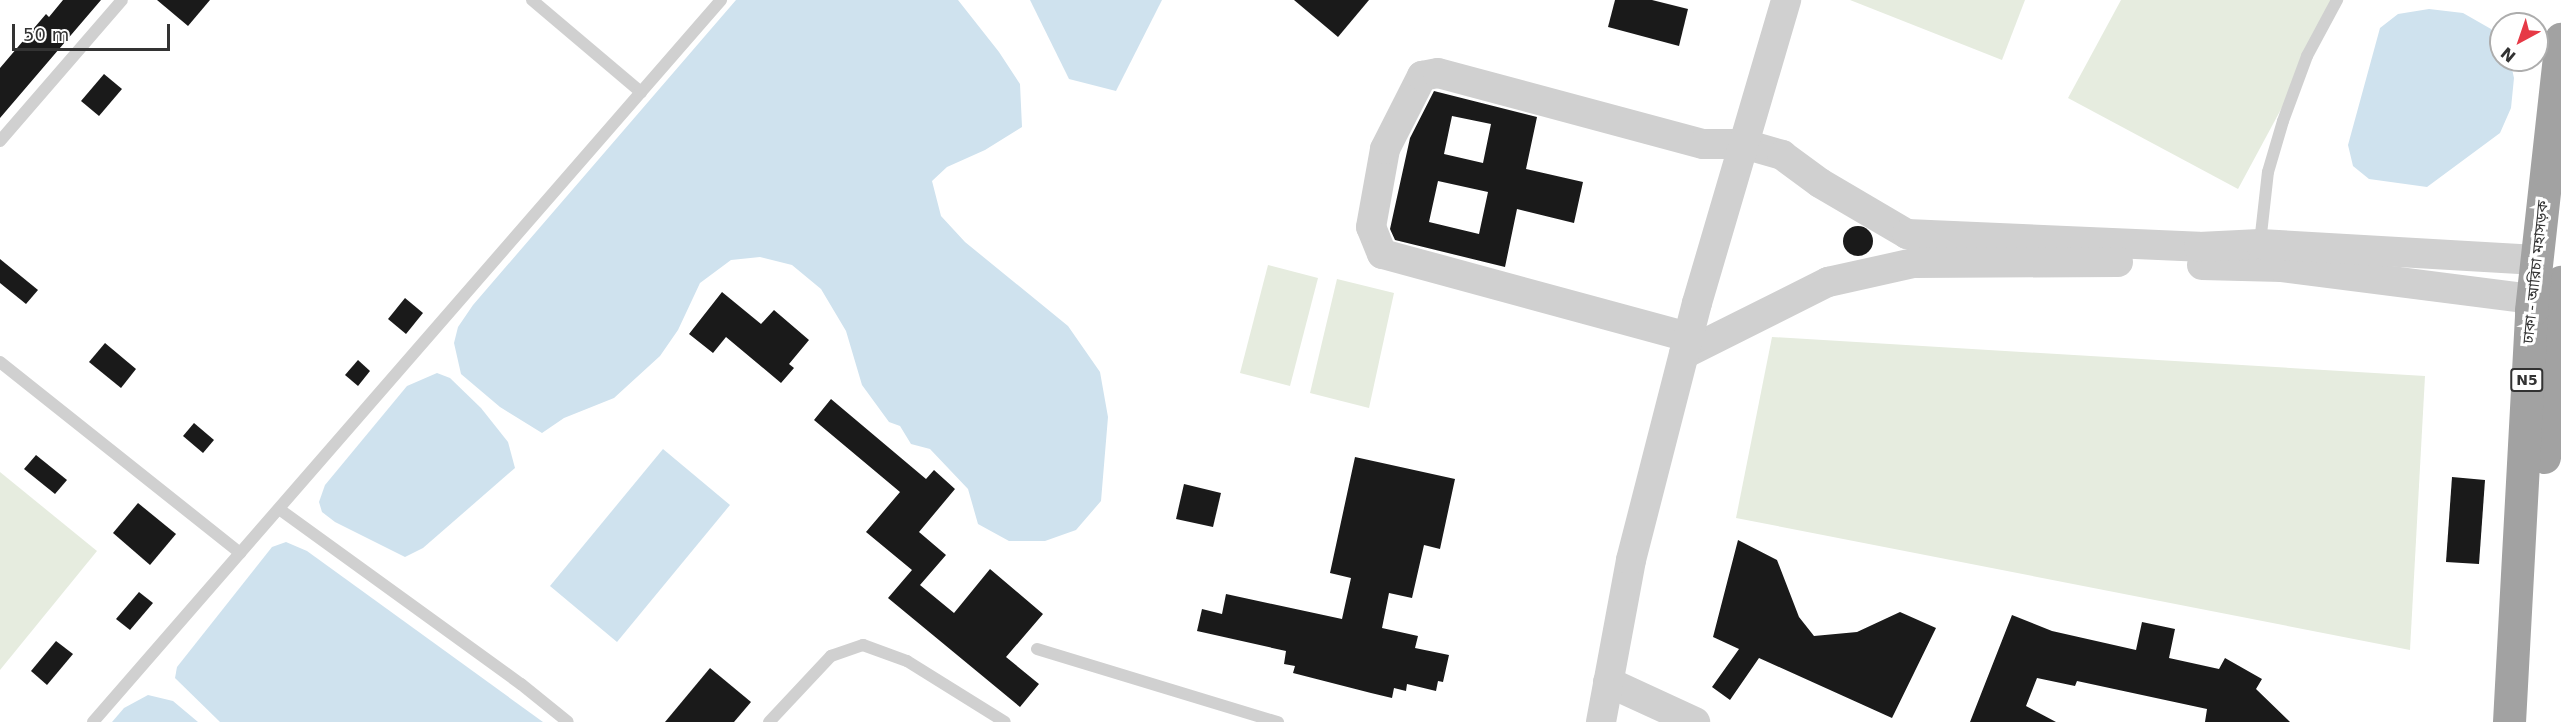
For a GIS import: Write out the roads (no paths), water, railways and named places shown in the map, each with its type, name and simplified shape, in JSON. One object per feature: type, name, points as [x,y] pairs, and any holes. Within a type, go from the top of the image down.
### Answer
[{"type":"highway","name":"ঢাকা - আরিচা মহাসড়ক","points":[[2509,722],[2533,299],[2561,39]]},
{"type":"highway","name":"N5","points":[[2530,722],[2541,486],[2561,282]]},
{"type":"street","points":[[1601,722],[1631,560],[1686,346],[1786,0]]},
{"type":"street","points":[[2533,299],[2282,267],[2086,261],[1914,263],[1828,282],[1686,346],[1382,254],[1371,227],[1385,149],[1422,76],[1438,73],[1703,144],[1744,144],[1782,155],[1820,183],[1907,234],[2199,247],[2260,244],[2537,260]]},
{"type":"street","points":[[1608,682],[1695,722]]},
{"type":"lane","points":[[0,141],[122,0]]},
{"type":"lane","points":[[532,0],[641,92]]},
{"type":"lane","points":[[93,722],[721,0]]},
{"type":"lane","points":[[2260,244],[2268,172],[2283,121],[2307,56],[2337,0]]},
{"type":"lane","points":[[0,362],[240,553]]},
{"type":"lane","points":[[279,509],[521,684],[568,722]]},
{"type":"lane","points":[[769,722],[831,656],[863,645],[907,661],[1005,722]]},
{"type":"lane","points":[[1037,649],[1278,722]]},
{"type":"water","points":[[736,0],[958,0],[999,52],[1020,84],[1022,127],[985,150],[947,167],[932,181],[941,216],[965,242],[1068,326],[1100,372],[1108,417],[1101,501],[1076,530],[1045,541],[1009,541],[978,524],[968,489],[930,449],[911,444],[900,426],[889,422],[862,385],[846,331],[821,289],[792,265],[760,257],[731,260],[700,283],[678,330],[660,356],[614,398],[564,418],[542,433],[500,407],[461,374],[454,343],[458,327],[473,305]]},
{"type":"water","points":[[1030,0],[1162,0],[1116,91],[1069,79]]},
{"type":"water","points":[[2429,9],[2463,13],[2489,28],[2489,72],[2513,72],[2514,78],[2511,108],[2500,133],[2427,187],[2369,179],[2353,166],[2348,145],[2380,28],[2398,14]]},
{"type":"water","points":[[437,373],[450,378],[481,408],[508,442],[515,468],[423,548],[405,557],[335,522],[322,512],[319,502],[325,485],[407,386]]},
{"type":"water","points":[[663,449],[730,505],[617,642],[550,586]]},
{"type":"water","points":[[286,542],[307,551],[543,722],[220,722],[175,678],[177,667],[272,547]]},
{"type":"water","points":[[148,695],[173,701],[198,722],[112,722],[124,708]]}]
